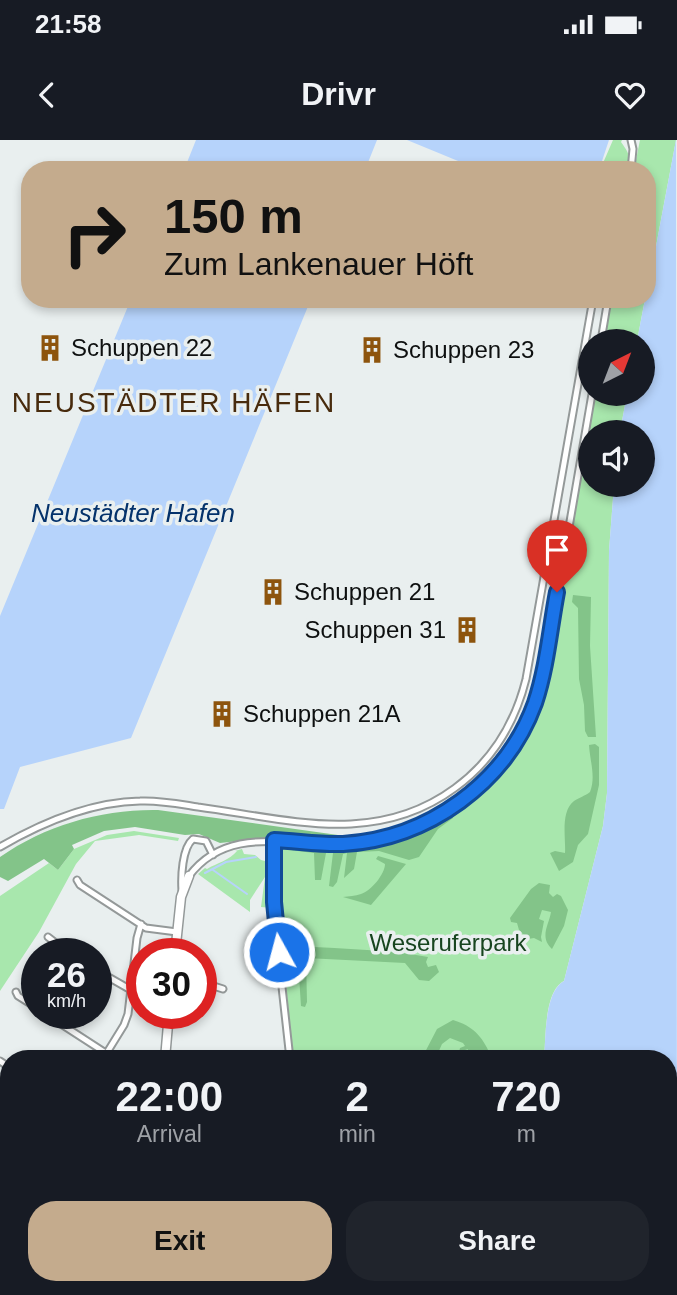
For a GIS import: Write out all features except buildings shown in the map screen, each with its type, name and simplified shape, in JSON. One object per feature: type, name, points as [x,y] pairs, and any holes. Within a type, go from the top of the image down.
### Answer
[{"type":"street","points":[[631,140],[632,161]]},
{"type":"street","points":[[0,847],[77,811],[105,804],[138,801],[172,803],[334,825],[374,824],[415,812],[473,774],[504,734],[519,704],[526,679],[591,308]]},
{"type":"street","points":[[603,329],[606,308]]},
{"type":"street","points":[[182,891],[189,876],[213,855],[238,844],[274,840],[342,844],[378,839],[442,815],[485,782],[512,748],[534,704],[544,672],[590,406]]},
{"type":"street","points":[[176,938],[189,842],[193,839],[206,841],[213,855]]},
{"type":"street","points":[[274,840],[275,924],[289,1050]]},
{"type":"street","points":[[77,880],[80,885],[146,928],[177,932]]},
{"type":"street","points":[[137,938],[141,924]]},
{"type":"street","points":[[217,987],[223,989]]},
{"type":"street","points":[[16,992],[21,998]]},
{"type":"street","points":[[109,1050],[124,1025],[126,1015]]},
{"type":"street","points":[[67,1029],[96,1050]]},
{"type":"street","points":[[166,1050],[168,1029]]},
{"type":"green space","points":[[613,140],[622,140],[630,161],[604,161]]},
{"type":"green space","points":[[640,140],[676,140],[656,246],[656,161],[636,161]]},
{"type":"green space","points":[[609,308],[643,308],[639,329],[605,329]]},
{"type":"green space","name":"Weseruferpark","points":[[593,406],[625,406],[622,420],[590,420]]},
{"type":"green space","name":"Weseruferpark","points":[[578,491],[578,497],[613,497],[609,551],[607,793],[603,826],[564,981],[557,986],[549,1005],[545,1050],[292,1050],[278,899],[281,844],[331,847],[361,845],[425,826],[476,792],[498,769],[532,715],[544,684]]},
{"type":"green space","points":[[573,595],[591,597],[590,646],[596,737],[588,737],[585,731],[579,679],[578,608],[572,602]]},
{"type":"green space","points":[[595,744],[599,747],[599,785],[588,834],[578,845],[573,862],[559,871],[550,853],[565,853],[567,812],[574,801],[590,792],[593,775],[589,745]]},
{"type":"green space","points":[[158,810],[361,838],[331,840],[273,837],[220,843],[199,834],[185,835],[135,827],[104,831],[72,845],[74,849],[58,870],[44,859],[8,881],[0,877],[0,857],[36,836],[96,816]]},
{"type":"green space","points":[[450,814],[453,818],[438,829],[419,857],[409,860],[379,851],[357,852],[354,869],[344,878],[347,853],[343,854],[337,882],[333,887],[329,886],[333,853],[326,853],[321,880],[315,880],[314,853],[281,849],[281,844],[342,846],[377,841],[381,843],[420,831]]},
{"type":"green space","points":[[134,831],[179,838],[178,841],[139,835],[95,841],[76,864],[35,938],[21,938],[21,959],[0,991],[0,896],[49,863],[58,870],[74,849],[107,835]]},
{"type":"green space","points":[[242,849],[244,854],[255,855],[272,863],[272,908],[261,907],[265,877],[250,900],[250,912],[198,874]]},
{"type":"green space","points":[[378,856],[406,864],[371,905],[343,897],[365,892],[377,882],[385,864],[376,859]]},
{"type":"green space","points":[[539,883],[550,885],[549,893],[553,897],[557,894],[561,896],[568,910],[564,926],[552,949],[545,935],[551,912],[542,910],[539,919],[544,921],[542,942],[534,938],[528,939],[510,918],[531,889]]},
{"type":"green space","points":[[297,946],[412,954],[428,957],[428,967],[436,965],[439,972],[429,981],[419,980],[405,963],[306,958],[305,1007],[301,1006]]},
{"type":"green space","points":[[453,1020],[466,1025],[480,1037],[488,1050],[460,1050],[465,1046],[463,1043],[450,1038],[439,1050],[426,1050],[437,1029]]},
{"type":"water","points":[[196,140],[377,140],[369,161],[188,161]]},
{"type":"water","points":[[407,140],[609,140],[602,161],[458,161]]},
{"type":"water","points":[[676,140],[677,1050],[545,1050],[549,1005],[557,987],[564,981],[603,826],[607,793],[609,551],[613,497],[655,497],[655,420],[622,420],[625,406],[655,406],[655,329],[639,329],[643,308],[656,308],[656,246]]},
{"type":"water","name":"Neustädter Hafen","points":[[127,308],[307,308],[131,738],[20,767],[4,809],[0,809],[0,616]]},
{"type":"waterway","points":[[205,873],[226,862],[256,857]]},
{"type":"waterway","points":[[213,870],[247,894]]},
{"type":"place","name":"Schuppen 22","points":[[50,348]]},
{"type":"place","name":"Schuppen 23","points":[[372,350]]},
{"type":"place","name":"Schuppen 21","points":[[273,592]]},
{"type":"place","name":"Schuppen 31","points":[[467,630]]},
{"type":"place","name":"Schuppen 21A","points":[[222,714]]},
{"type":"district","name":"NEUSTÄDTER HÄFEN","points":[[174,402]]},
{"type":"route","points":[[279,952],[274,902],[274,840],[342,844],[393,835],[442,815],[485,782],[512,748],[534,704],[544,672],[557,592]]}]
